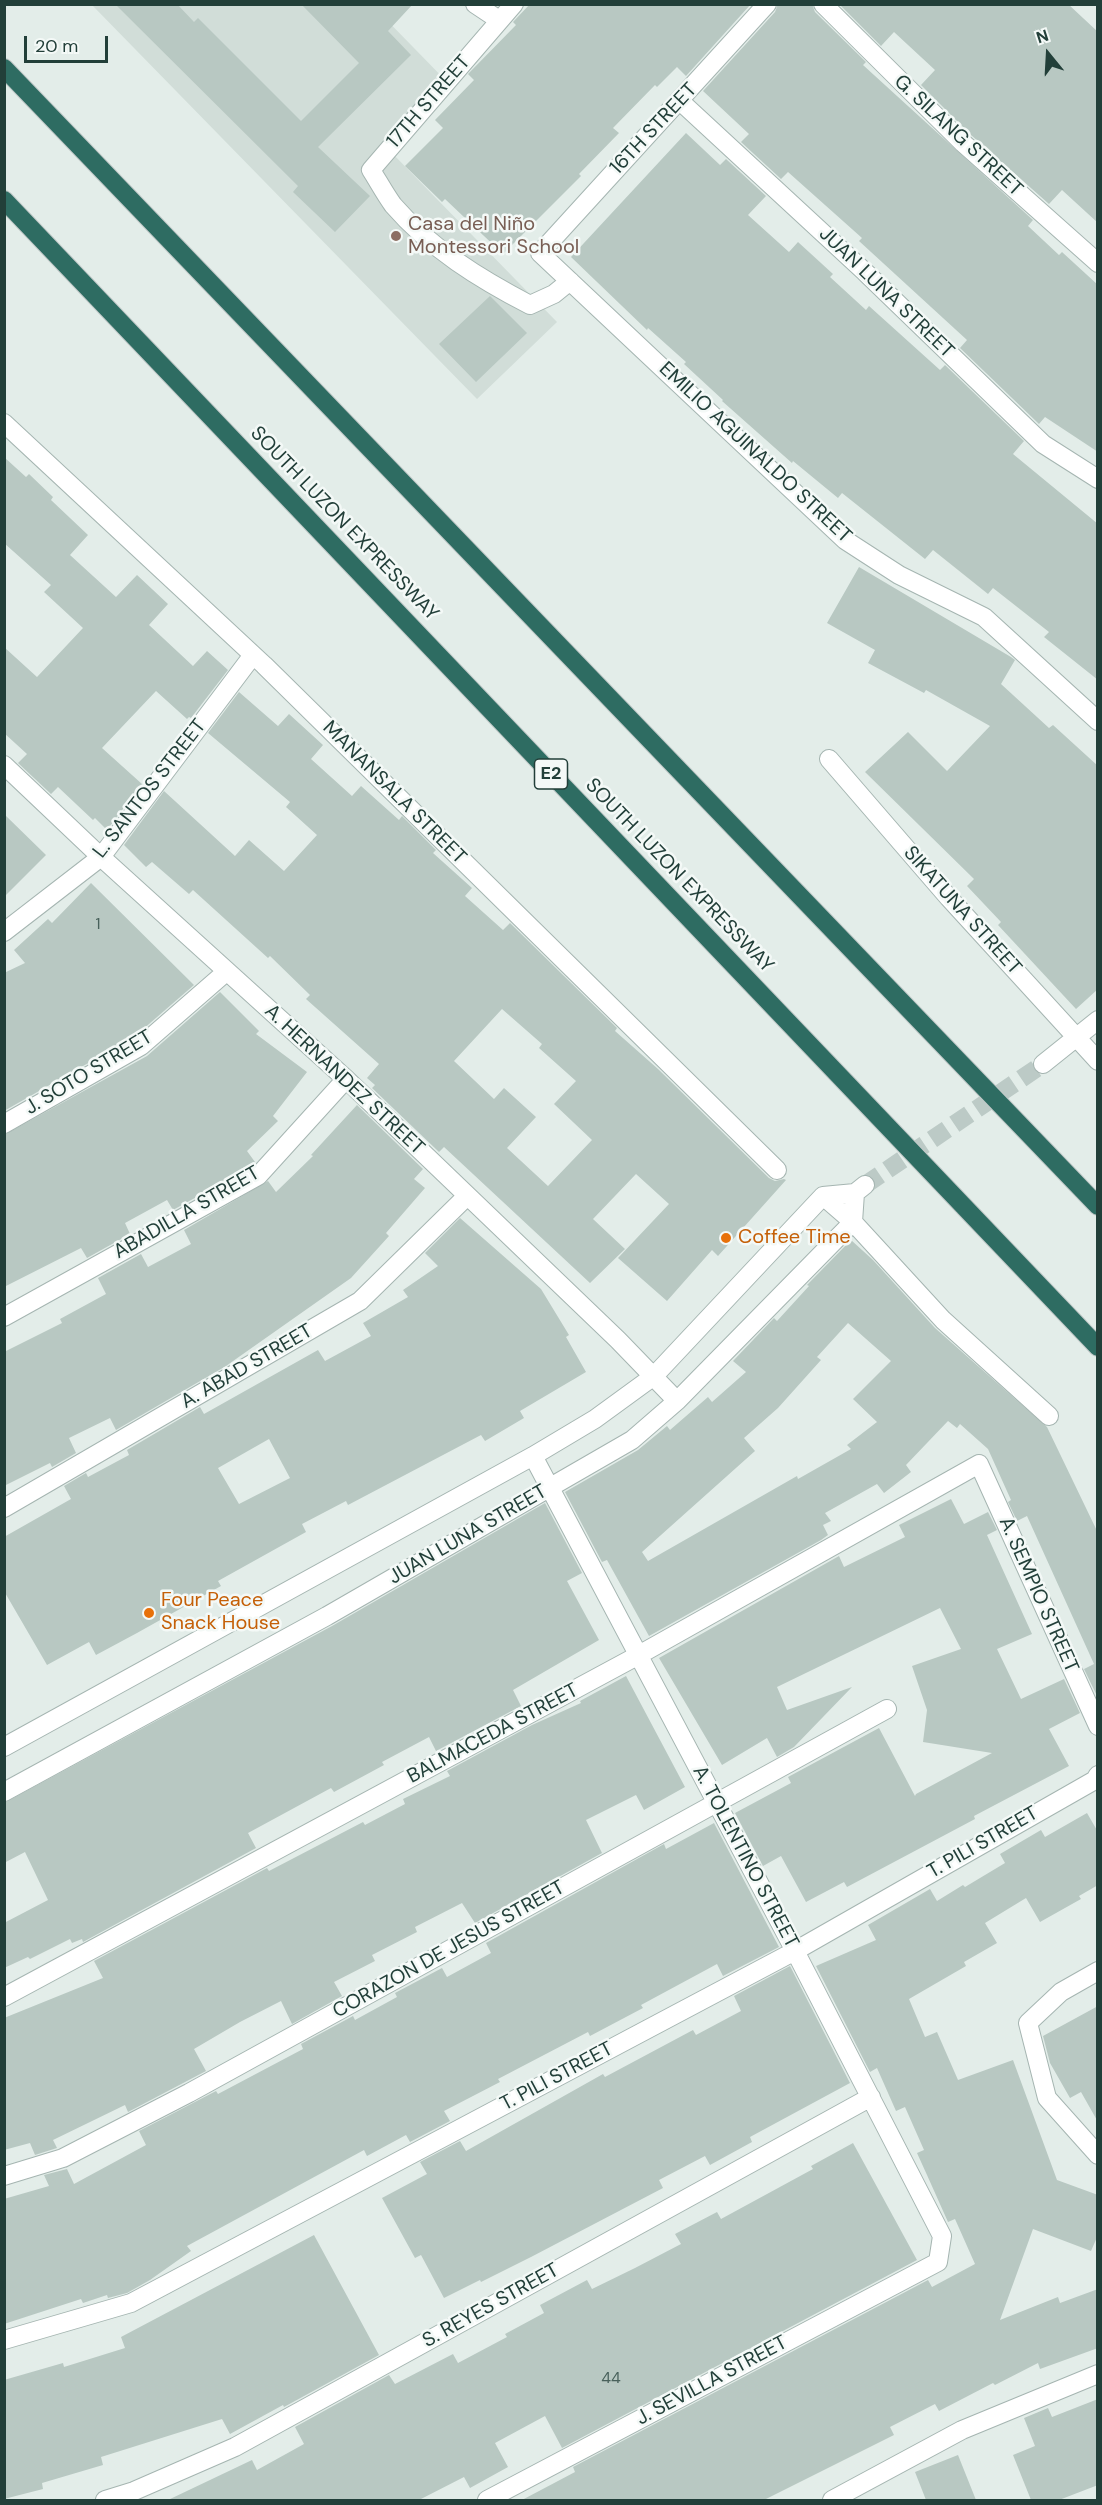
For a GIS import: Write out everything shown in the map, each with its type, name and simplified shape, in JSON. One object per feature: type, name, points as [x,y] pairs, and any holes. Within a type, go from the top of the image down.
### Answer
[{"type":"highway","points":[[4,68],[1098,1206]]},
{"type":"highway","name":"SOUTH LUZON EXPRESSWAY","points":[[4,200],[1098,1347]]},
{"type":"street","points":[[475,4],[499,20]]},
{"type":"street","name":"17TH STREET","points":[[514,4],[371,170],[392,204],[431,242],[469,271],[530,305],[554,294],[570,281]]},
{"type":"street","name":"16TH STREET","points":[[540,253],[767,4]]},
{"type":"street","name":"G. SILANG STREET","points":[[822,4],[963,143],[1098,263]]},
{"type":"street","name":"JUAN LUNA STREET","points":[[680,101],[865,272],[1043,444],[1098,478]]},
{"type":"street","name":"EMILIO AGUINALDO STREET","points":[[540,253],[845,540],[899,575],[984,617],[1098,721]]},
{"type":"street","name":"MANANSALA STREET","points":[[4,423],[254,655],[777,1170]]},
{"type":"street","name":"L. SANTOS STREET","points":[[4,932],[101,856],[254,655]]},
{"type":"street","name":"SIKATUNA STREET","points":[[829,759],[949,898],[1098,1061]]},
{"type":"street","name":"A. HERNANDEZ STREET","points":[[4,765],[226,972],[346,1079],[654,1376],[677,1401]]},
{"type":"street","name":"J. SOTO STREET","points":[[4,1124],[141,1046],[226,972]]},
{"type":"street","points":[[1043,1064],[1098,1020]]},
{"type":"street","name":"ABADILLA STREET","points":[[4,1317],[258,1176],[346,1079]]},
{"type":"street","points":[[823,1196],[860,1189],[853,1222]]},
{"type":"street","name":"A. ABAD STREET","points":[[4,1508],[360,1301],[467,1196]]},
{"type":"street","points":[[823,1196],[853,1222],[943,1320],[1049,1416]]},
{"type":"street","name":"JUAN LUNA STREET","points":[[4,1747],[533,1456],[595,1419],[654,1376],[823,1196]]},
{"type":"street","name":"JUAN LUNA STREET","points":[[4,1792],[327,1616],[632,1440],[677,1401],[853,1222]]},
{"type":"street","name":"A. TOLENTINO STREET","points":[[533,1456],[795,1951],[942,2236],[938,2262]]},
{"type":"street","name":"BALMACEDA STREET","points":[[4,1997],[637,1656],[979,1464]]},
{"type":"street","name":"A. SEMPIO STREET","points":[[979,1464],[1098,1726]]},
{"type":"street","name":"CORAZON DE JESUS STREET","points":[[4,2176],[63,2158],[189,2093],[887,1709]]},
{"type":"street","name":"T. PILI STREET","points":[[4,2340],[131,2303],[795,1951],[1096,1777]]},
{"type":"street","points":[[1098,1971],[1061,1992],[1028,2023],[1047,2098],[1098,2155]]},
{"type":"street","name":"S. REYES STREET","points":[[105,2500],[134,2491],[235,2447],[870,2097]]},
{"type":"street","name":"J. SEVILLA STREET","points":[[487,2500],[938,2262]]},
{"type":"street","points":[[832,2500],[962,2430],[1098,2374]]},
{"type":"shaded area","name":"Casa del Niño Montessori School","points":[[92,5],[372,5],[454,89],[390,151],[557,322],[477,399]]},
{"type":"building","points":[[115,4],[177,4],[194,22],[198,18],[301,121],[359,63],[301,4],[413,4],[388,31],[411,55],[318,147],[370,196],[335,232],[293,192],[298,186]]},
{"type":"building","points":[[530,4],[751,4],[686,76],[677,67],[657,87],[655,85],[613,128],[619,133],[579,174],[581,176],[503,254],[445,199],[442,202],[405,166],[443,128],[435,120],[474,80],[468,74],[516,25],[513,22]]},
{"type":"building","points":[[778,4],[812,4],[815,12],[866,62],[863,65],[1033,220],[1028,226],[1059,255],[1062,252],[1098,285],[1098,452],[1045,417],[1039,424],[960,348],[967,340],[859,241],[862,238],[788,172],[781,179],[741,142],[749,134],[703,91],[775,12]]},
{"type":"building","points":[[839,4],[1068,4],[1098,32],[1098,223],[1062,190],[1049,204],[971,135],[921,85],[935,70],[894,32],[881,46]]},
{"type":"building","points":[[686,133],[720,165],[726,159],[766,196],[748,215],[789,252],[798,242],[833,274],[830,277],[866,310],[869,306],[940,370],[945,365],[1024,441],[1013,454],[1098,524],[1098,680],[1044,637],[1049,632],[993,588],[988,594],[933,550],[925,559],[842,493],[838,498],[793,461],[792,463],[722,401],[684,364],[686,362],[648,328],[647,330],[571,257]]},
{"type":"building","points":[[490,296],[527,333],[476,382],[439,344]]},
{"type":"building","points":[[4,457],[26,477],[29,474],[53,497],[51,500],[88,535],[70,555],[116,597],[137,575],[168,604],[149,625],[193,666],[207,651],[228,670],[191,718],[187,719],[156,691],[102,748],[142,784],[107,830],[58,787],[51,794],[18,763],[27,754],[4,733],[4,647],[37,677],[83,628],[44,592],[51,585],[4,543]]},
{"type":"building","points":[[859,567],[1015,660],[1001,684],[1049,728],[1053,725],[1098,766],[1098,989],[1076,1009],[998,925],[1001,922],[967,886],[974,879],[865,772],[908,732],[947,771],[990,726],[926,690],[924,693],[868,663],[875,650],[827,623]]},
{"type":"building","points":[[239,692],[278,726],[289,714],[323,745],[311,759],[352,796],[361,786],[399,820],[402,816],[436,850],[433,853],[472,888],[465,896],[503,930],[510,923],[617,1028],[615,1031],[658,1069],[769,1178],[775,1181],[786,1180],[718,1256],[712,1250],[667,1301],[618,1258],[669,1204],[636,1174],[593,1219],[625,1249],[590,1283],[444,1147],[439,1152],[372,1088],[375,1085],[367,1078],[379,1064],[306,999],[310,995],[270,956],[268,958],[193,890],[189,894],[152,862],[146,867],[124,845],[164,791],[235,856],[249,840],[284,871],[317,835],[286,807],[290,802],[208,733]],"holes":[[[502,1009],[542,1044],[539,1048],[576,1081],[554,1104],[592,1140],[548,1186],[507,1148],[536,1117],[504,1088],[494,1099],[454,1061]]]},
{"type":"building","points":[[4,814],[46,855],[4,897]]},
{"type":"building","points":[[91,883],[194,985],[134,1037],[4,1111],[4,973],[25,963],[14,950],[48,919],[52,923]]},
{"type":"building","points":[[220,992],[259,1031],[256,1034],[307,1072],[273,1116],[278,1121],[247,1151],[255,1162],[251,1167],[173,1210],[167,1200],[125,1223],[130,1234],[87,1258],[81,1248],[4,1287],[4,1135],[147,1056]]},
{"type":"building","points":[[357,1105],[423,1169],[414,1179],[425,1188],[386,1233],[389,1236],[351,1278],[226,1366],[116,1430],[110,1418],[69,1438],[76,1453],[52,1467],[50,1463],[4,1486],[4,1352],[62,1323],[60,1319],[106,1294],[98,1278],[141,1254],[148,1267],[191,1244],[184,1230],[268,1181],[276,1192],[313,1156],[311,1155]]},
{"type":"building","points":[[460,1218],[541,1289],[569,1335],[566,1337],[586,1372],[520,1411],[524,1418],[485,1441],[481,1435],[348,1505],[346,1501],[302,1524],[306,1532],[218,1581],[221,1586],[137,1633],[96,1655],[89,1642],[47,1665],[4,1591],[4,1537],[71,1499],[64,1486],[86,1473],[88,1477],[129,1455],[127,1450],[200,1407],[204,1414],[318,1350],[325,1361],[371,1336],[363,1323],[408,1297],[403,1290],[438,1266],[425,1253]],"holes":[[[269,1439],[290,1478],[239,1504],[218,1468]]]},
{"type":"building","points":[[851,1240],[873,1260],[935,1328],[1047,1427],[1098,1533],[1098,1698],[1084,1669],[1094,1664],[1027,1516],[1017,1521],[1008,1502],[1011,1500],[988,1449],[960,1424],[957,1428],[948,1421],[906,1465],[911,1472],[884,1493],[877,1484],[825,1513],[831,1521],[823,1525],[828,1535],[649,1636],[607,1560],[602,1562],[565,1492],[638,1450],[667,1426],[670,1430],[708,1397],[712,1402],[746,1372],[733,1361],[774,1318],[777,1321],[809,1286],[807,1285]],"holes":[[[848,1323],[891,1361],[853,1399],[877,1422],[847,1445],[851,1449],[798,1479],[797,1476],[648,1561],[642,1552],[755,1451],[744,1438],[778,1408],[821,1360],[817,1357]]]},
{"type":"building","points":[[951,1499],[964,1524],[988,1512],[997,1530],[987,1535],[1032,1634],[997,1649],[1021,1699],[1064,1679],[1080,1713],[1049,1729],[1069,1766],[847,1887],[844,1882],[806,1902],[781,1856],[763,1866],[735,1813],[791,1783],[788,1777],[879,1728],[915,1796],[992,1753],[923,1742],[927,1710],[912,1666],[961,1649],[940,1608],[777,1687],[787,1710],[852,1687],[794,1747],[777,1757],[767,1738],[722,1765],[659,1658],[839,1556],[844,1567],[905,1537],[899,1525]]},
{"type":"building","points":[[545,1503],[582,1573],[567,1581],[599,1640],[513,1690],[521,1706],[436,1751],[429,1737],[382,1762],[384,1765],[334,1792],[331,1788],[248,1833],[256,1848],[83,1942],[82,1939],[72,1943],[70,1939],[30,1959],[28,1957],[4,1968],[4,1923],[48,1900],[25,1852],[4,1863],[4,1803],[332,1626]]},
{"type":"building","points":[[626,1676],[685,1787],[644,1810],[636,1795],[586,1820],[602,1853],[475,1923],[462,1903],[415,1927],[417,1932],[372,1955],[375,1961],[334,1982],[342,1996],[292,2024],[281,2001],[240,2022],[194,2049],[206,2071],[128,2112],[125,2105],[53,2140],[57,2148],[35,2155],[30,2143],[4,2150],[4,2018],[103,1978],[94,1961],[267,1868],[269,1871],[363,1822],[365,1825],[405,1804],[403,1799],[450,1776],[447,1771],[532,1725],[581,1703],[580,1701]]},
{"type":"building","points":[[1087,1813],[1098,1832],[1098,1885],[1079,1896],[1081,1899],[1040,1922],[1026,1898],[985,1923],[997,1943],[964,1962],[966,1966],[909,1999],[925,2037],[937,2032],[958,2080],[1013,2060],[1057,2180],[1098,2195],[1098,2235],[1091,2251],[1033,2229],[1000,2320],[1058,2297],[1060,2303],[1098,2289],[1098,2348],[1040,2369],[1038,2363],[939,2411],[935,2404],[890,2427],[894,2435],[764,2500],[522,2500],[575,2472],[573,2467],[928,2280],[932,2287],[975,2264],[955,2219],[948,2222],[917,2153],[924,2150],[905,2107],[896,2111],[877,2068],[870,2072],[816,1966],[876,1940],[868,1925],[930,1889],[937,1901],[1005,1863],[1000,1854],[1041,1830],[1045,1837]]},
{"type":"building","points":[[714,1823],[779,1947],[723,1976],[717,1964],[641,2005],[643,2008],[590,2036],[588,2032],[498,2079],[500,2082],[444,2111],[450,2121],[410,2142],[406,2135],[367,2156],[364,2150],[187,2246],[191,2251],[127,2293],[108,2298],[107,2295],[83,2303],[81,2299],[4,2324],[4,2199],[49,2186],[44,2175],[67,2169],[74,2184],[146,2145],[139,2131],[216,2091],[218,2094],[303,2049],[301,2044],[353,2016],[355,2020],[397,1997],[395,1993],[442,1968],[447,1977],[491,1953],[486,1943],[664,1844],[666,1849]]},
{"type":"building","points":[[790,1966],[850,2083],[750,2137],[752,2142],[710,2165],[705,2156],[659,2180],[663,2188],[531,2257],[444,2298],[421,2255],[415,2258],[382,2198],[427,2174],[420,2162],[460,2141],[466,2151],[603,2074],[605,2077],[693,2030],[696,2035],[741,2011],[734,1996]]},
{"type":"building","points":[[1098,2006],[1098,2122],[1081,2092],[1070,2098],[1050,2063],[1043,2036]]},
{"type":"building","points":[[853,2143],[917,2260],[562,2448],[545,2416],[495,2443],[508,2467],[470,2488],[464,2477],[419,2500],[168,2500],[252,2460],[257,2470],[304,2444],[295,2427],[389,2375],[395,2384],[453,2354],[458,2363],[507,2337],[505,2334],[544,2313],[540,2305],[587,2280],[592,2289],[635,2268],[681,2244],[675,2234],[717,2212],[721,2219],[813,2169],[811,2166]]},
{"type":"building","points":[[314,2235],[379,2355],[230,2434],[222,2419],[101,2457],[103,2465],[42,2483],[43,2489],[4,2499],[4,2380],[63,2363],[64,2367],[125,2348],[121,2337]]},
{"type":"building","points":[[1098,2399],[1098,2485],[1059,2500],[1031,2500],[1013,2455],[1035,2446],[1024,2418],[1048,2408],[1052,2417]]},
{"type":"building","points":[[958,2455],[976,2500],[926,2500],[915,2472]]},
{"type":"tunnel","points":[[865,1185],[1043,1064]]},
{"type":"place","name":"Casa del Niño Montessori School","points":[[396,236]]},
{"type":"place","name":"Coffee Time","points":[[726,1238]]},
{"type":"place","name":"Four Peace Snack House","points":[[149,1613]]}]
